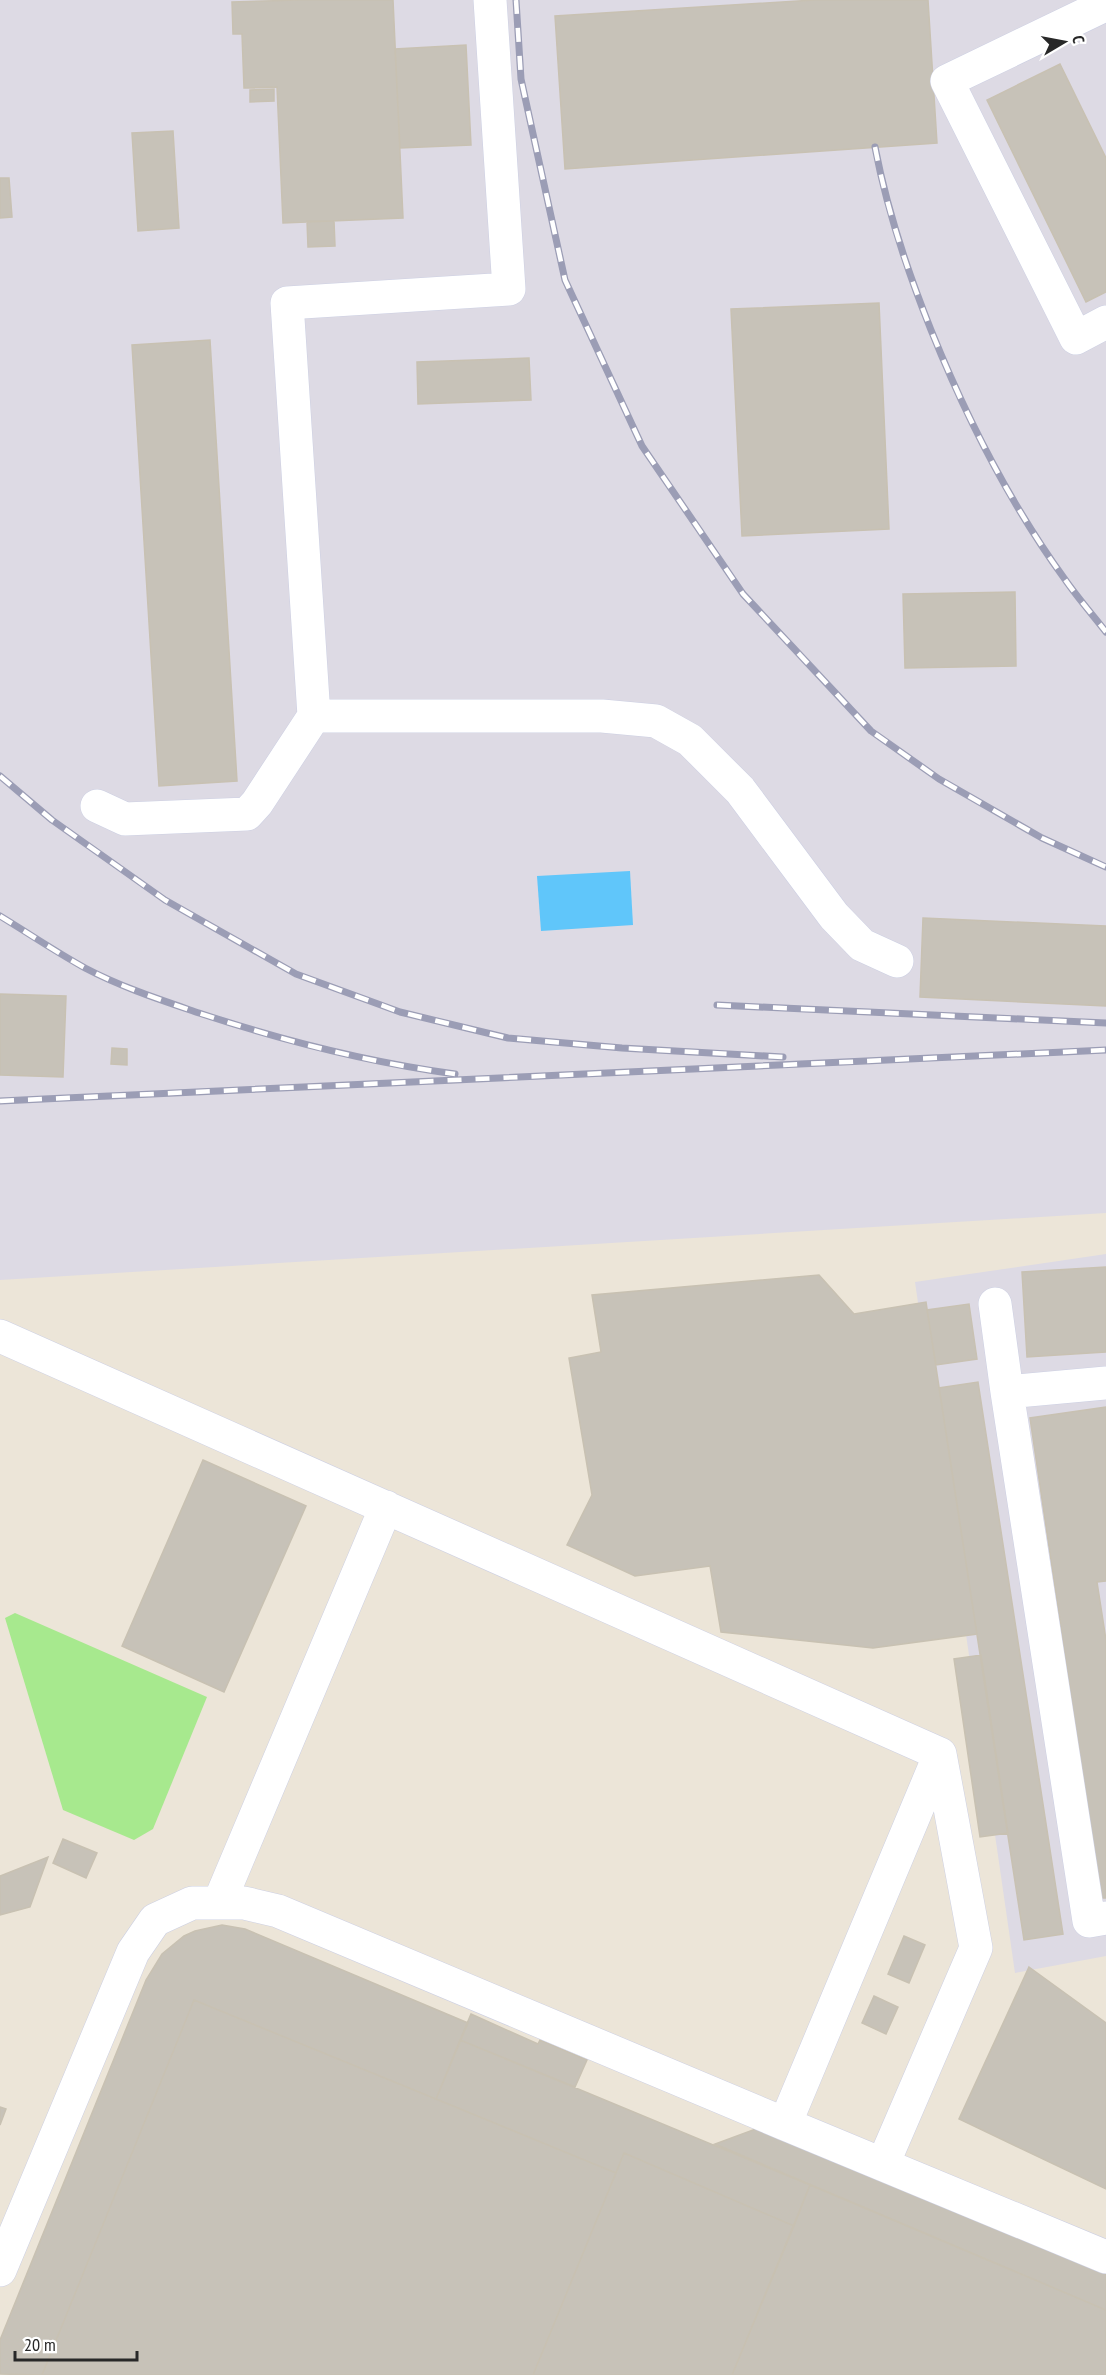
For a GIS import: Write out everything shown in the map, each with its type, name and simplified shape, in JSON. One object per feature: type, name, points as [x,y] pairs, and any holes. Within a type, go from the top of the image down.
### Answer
[{"type":"lane","points":[[97,806],[125,819],[247,814],[257,803],[314,716],[287,303],[509,289],[490,0]]},
{"type":"lane","points":[[1105,4],[947,81],[1076,338],[1106,322]]},
{"type":"lane","points":[[314,716],[602,716],[656,721],[690,740],[740,790],[834,916],[862,945],[897,961]]},
{"type":"lane","points":[[995,1304],[1089,1921],[1106,1918]]},
{"type":"lane","points":[[0,1336],[940,1754]]},
{"type":"lane","points":[[1007,1392],[1106,1383]]},
{"type":"lane","points":[[219,1903],[386,1507]]},
{"type":"lane","points":[[785,2124],[940,1754]]},
{"type":"lane","points":[[882,2164],[976,1948],[940,1754]]},
{"type":"lane","points":[[0,2270],[133,1952],[154,1920],[192,1903],[244,1903],[278,1911],[1106,2257]]},
{"type":"shaded area","points":[[0,0],[1106,0],[1106,1213],[0,1280]]},
{"type":"shaded area","points":[[1106,1254],[1106,1956],[1015,1973],[915,1282]]},
{"type":"green space","points":[[15,1613],[207,1697],[153,1829],[134,1840],[63,1810],[5,1618]]},
{"type":"water","points":[[630,871],[633,925],[541,931],[537,876]]},
{"type":"building","points":[[393,0],[403,218],[283,223],[277,87],[244,88],[242,34],[233,34],[232,2]]},
{"type":"building","points":[[814,0],[928,0],[937,143],[565,169],[555,16]]},
{"type":"building","points":[[466,45],[471,145],[400,148],[395,49]]},
{"type":"building","points":[[1060,64],[1106,158],[1106,292],[1086,302],[987,100]]},
{"type":"building","points":[[274,89],[274,101],[250,102],[250,90]]},
{"type":"building","points":[[173,131],[179,228],[138,231],[132,133]]},
{"type":"building","points":[[0,178],[9,178],[12,217],[0,218]]},
{"type":"building","points":[[307,221],[334,221],[335,246],[308,247]]},
{"type":"building","points":[[879,303],[889,529],[742,536],[731,309]]},
{"type":"building","points":[[210,340],[237,781],[159,786],[132,345]]},
{"type":"building","points":[[529,358],[531,400],[418,404],[417,362]]},
{"type":"building","points":[[1015,592],[1016,666],[905,668],[903,594]]},
{"type":"building","points":[[923,918],[1106,926],[1106,1006],[920,997]]},
{"type":"building","points":[[0,994],[66,996],[63,1077],[0,1075]]},
{"type":"building","points":[[112,1048],[127,1049],[127,1065],[111,1064]]},
{"type":"building","points":[[1106,1267],[1106,1352],[1027,1357],[1022,1272]]},
{"type":"building","points":[[819,1275],[854,1314],[926,1302],[977,1634],[873,1648],[721,1632],[710,1566],[635,1576],[567,1545],[592,1495],[569,1358],[601,1352],[592,1295]]},
{"type":"building","points":[[969,1304],[977,1359],[936,1365],[927,1310]]},
{"type":"building","points":[[978,1382],[1063,1934],[1024,1940],[939,1388]]},
{"type":"building","points":[[1106,1407],[1106,1581],[1097,1582],[1106,1640],[1106,1898],[1101,1898],[1030,1418]]},
{"type":"building","points":[[203,1460],[306,1506],[224,1692],[122,1646]]},
{"type":"building","points":[[981,1655],[1008,1833],[980,1837],[954,1659]]},
{"type":"building","points":[[63,1839],[97,1853],[86,1878],[53,1863]]},
{"type":"building","points":[[48,1857],[30,1907],[0,1915],[0,1876]]},
{"type":"building","points":[[222,1925],[245,1929],[468,2023],[436,2099],[194,2000],[42,2375],[0,2374],[0,2340],[146,1980],[162,1954],[184,1936]]},
{"type":"building","points":[[904,1936],[925,1945],[909,1983],[888,1974]]},
{"type":"building","points":[[1029,1967],[1106,2023],[1106,2189],[959,2119]]},
{"type":"building","points":[[874,1996],[898,2007],[886,2034],[862,2023]]},
{"type":"building","points":[[194,2000],[616,2173],[533,2375],[42,2375]]},
{"type":"building","points":[[471,2014],[538,2044],[540,2040],[587,2060],[575,2087],[460,2040]]},
{"type":"building","points":[[460,2040],[810,2185],[794,2226],[624,2153],[616,2173],[436,2099]]},
{"type":"building","points":[[0,2107],[6,2109],[0,2125]]},
{"type":"building","points":[[761,2127],[1106,2271],[1106,2310],[715,2144]]},
{"type":"building","points":[[624,2153],[794,2226],[732,2375],[533,2375]]},
{"type":"building","points":[[810,2185],[1106,2310],[1106,2375],[732,2375]]},
{"type":"railway","points":[[516,0],[521,79],[565,280],[642,446],[743,594],[871,731],[939,779],[1042,838],[1106,867]]},
{"type":"railway","points":[[875,147],[892,217],[914,285],[931,330],[974,427],[1007,489],[1044,549],[1106,632]]},
{"type":"railway","points":[[0,776],[52,820],[165,900],[296,974],[400,1012],[508,1038],[622,1048],[783,1057]]},
{"type":"railway","points":[[0,916],[85,968],[170,1003],[262,1033],[326,1050],[455,1074]]},
{"type":"railway","points":[[717,1005],[1106,1023]]},
{"type":"railway","points":[[0,1101],[1106,1050]]}]
